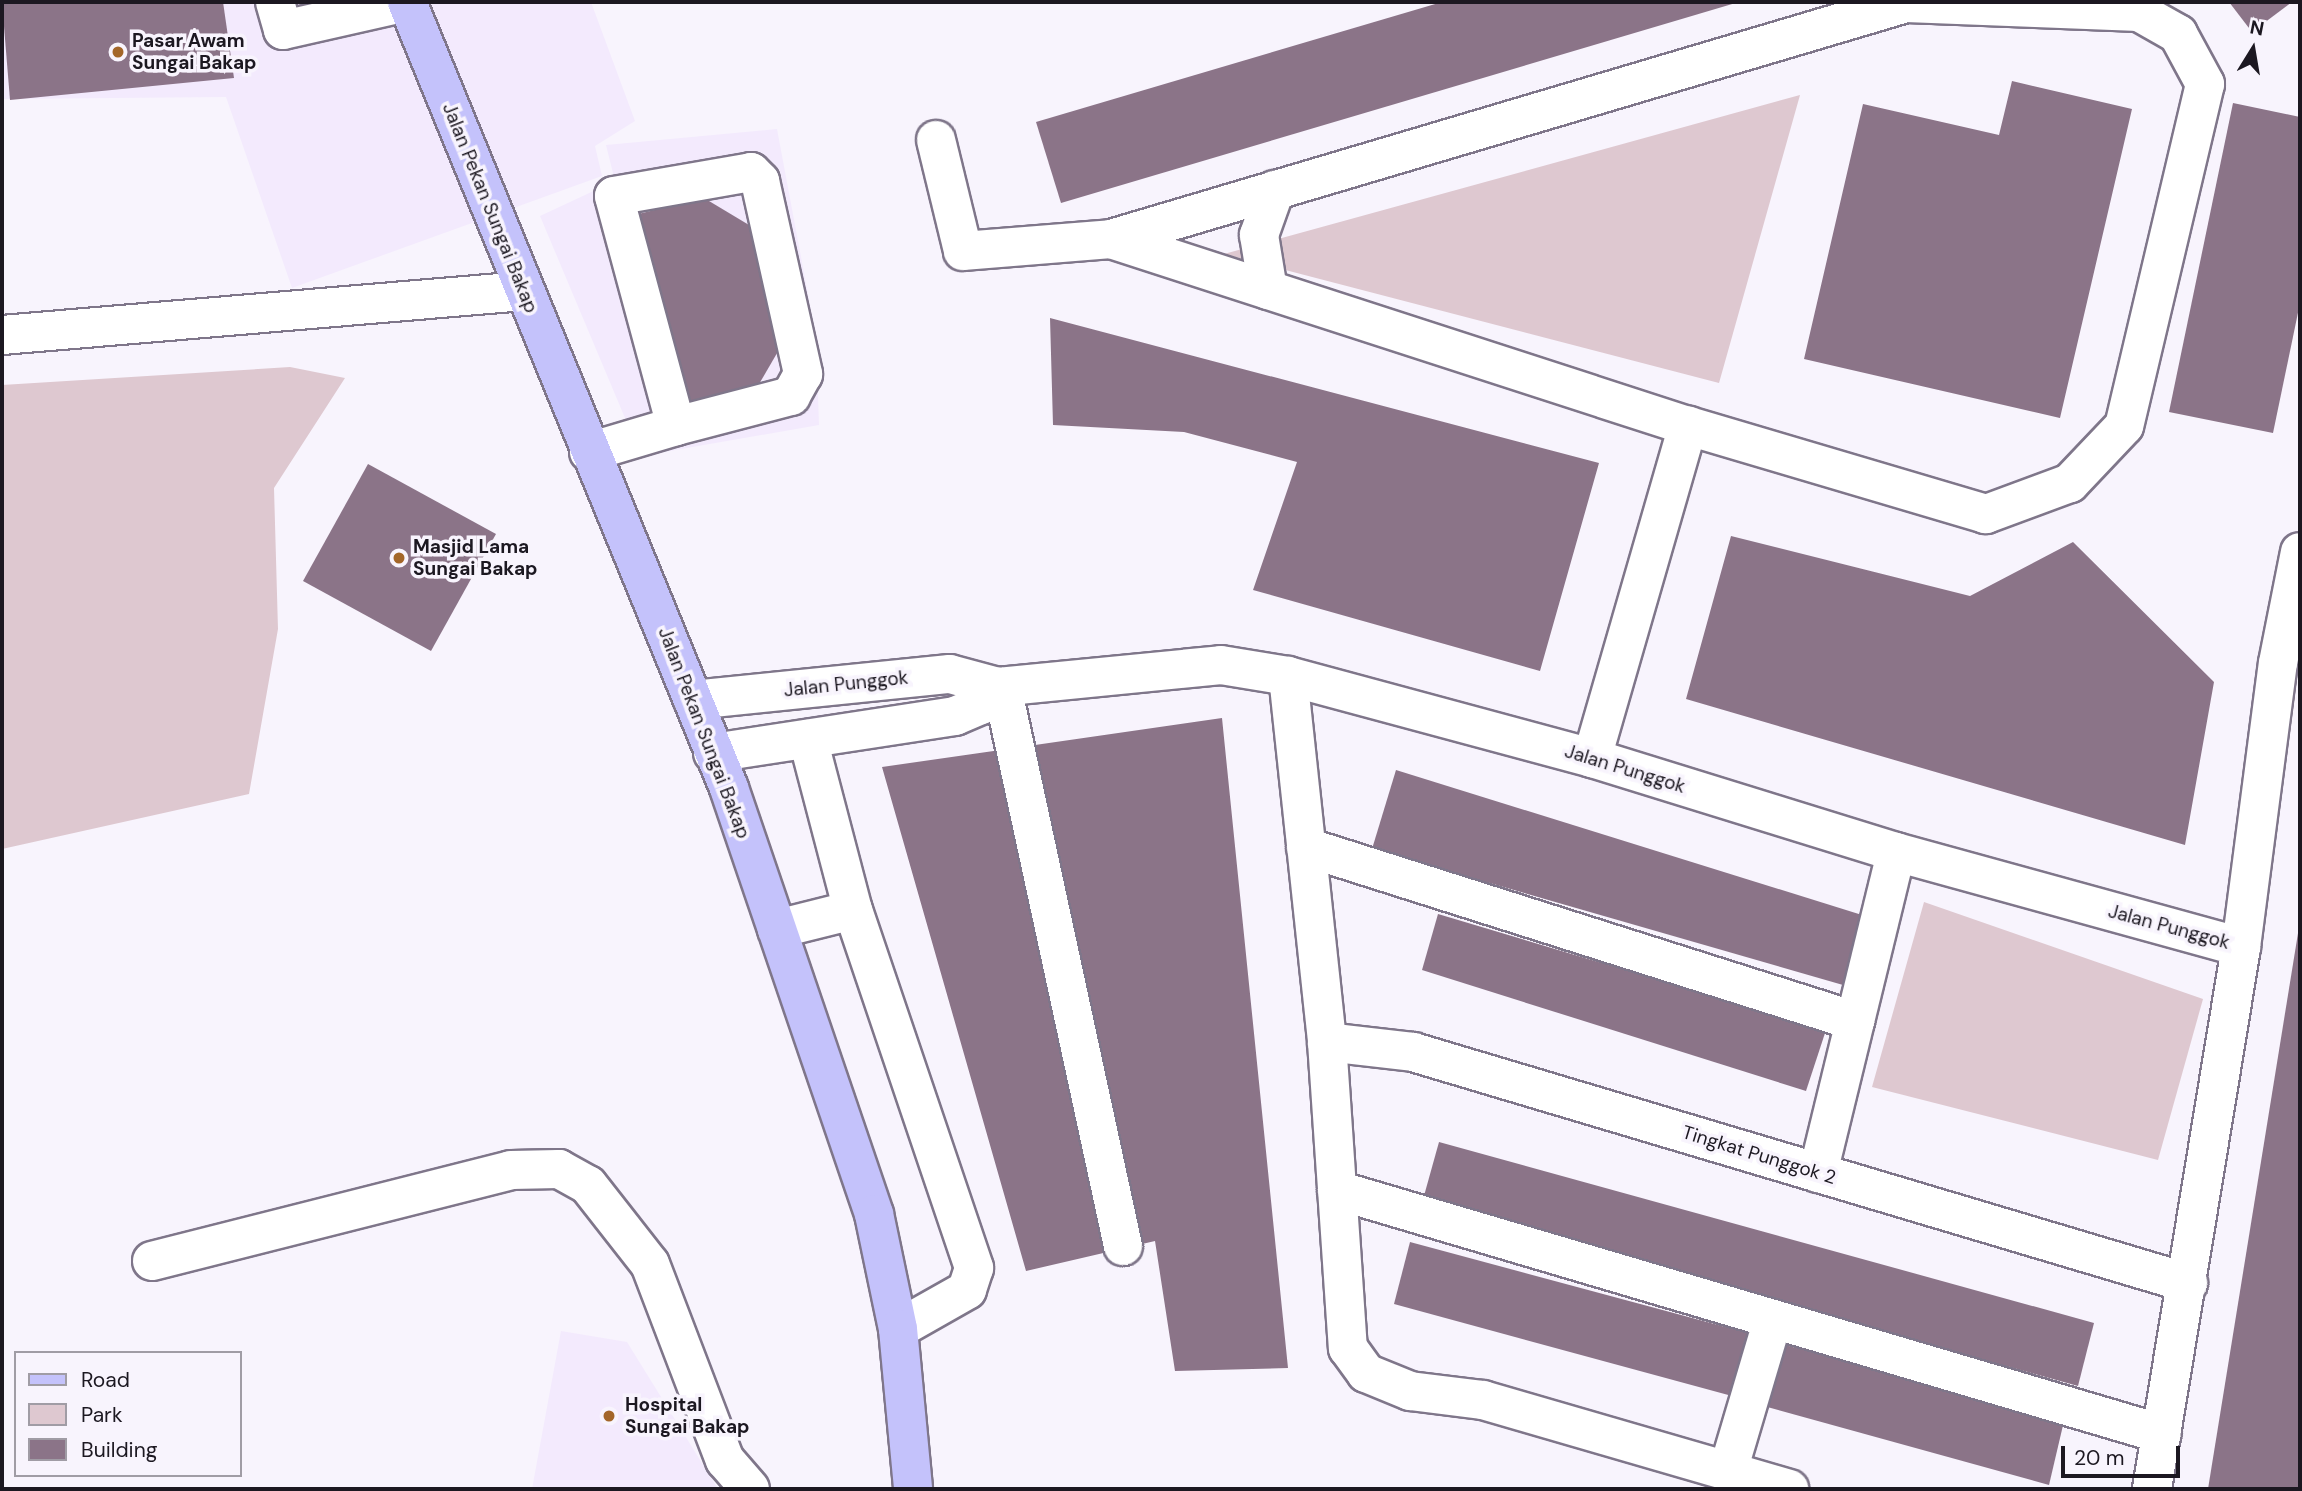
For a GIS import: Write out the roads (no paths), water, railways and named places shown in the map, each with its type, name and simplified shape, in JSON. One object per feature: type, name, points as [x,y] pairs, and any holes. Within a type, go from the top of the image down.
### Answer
[{"type":"main road","name":"Jalan Pekan Sungai Bakap","points":[[407,2],[589,452],[693,700],[777,929],[874,1214],[898,1329],[913,1489]]},
{"type":"street","points":[[275,2],[283,30],[407,2]]},
{"type":"street","points":[[936,140],[963,251],[1111,239],[1906,3],[2139,12],[2178,34],[2205,84],[2124,426],[2070,483],[1986,514],[1688,426],[1111,239]]},
{"type":"street","points":[[589,452],[791,396],[803,374],[760,181],[751,172],[614,196],[676,426]]},
{"type":"street","points":[[1268,290],[1259,235],[1275,190]]},
{"type":"street","points":[[2,335],[524,291]]},
{"type":"street","points":[[1592,758],[1688,426]]},
{"type":"street","points":[[2152,1489],[2188,1283],[2241,947],[2278,663],[2300,552]]},
{"type":"street","name":"Jalan Punggok","points":[[693,700],[950,674],[1000,687],[1221,665],[1287,676],[1592,758],[1896,852],[2241,947]]},
{"type":"street","points":[[1287,676],[1326,1042],[1348,1348],[1366,1373],[1410,1391],[1483,1400],[1790,1489]]},
{"type":"street","points":[[713,753],[955,716],[981,705],[1000,687]]},
{"type":"street","points":[[1000,687],[1123,1246]]},
{"type":"street","points":[[808,739],[853,910],[974,1268],[967,1290],[898,1329]]},
{"type":"street","points":[[1306,846],[1855,1021]]},
{"type":"street","points":[[1818,1173],[1896,852]]},
{"type":"street","points":[[777,929],[853,910]]},
{"type":"street","name":"Tingkat Punggok 2","points":[[1326,1042],[1413,1052],[2188,1283]]},
{"type":"street","points":[[152,1261],[511,1170],[559,1168],[587,1185],[650,1264],[725,1460],[750,1489]]},
{"type":"street","points":[[1337,1190],[1772,1322],[2162,1434]]},
{"type":"street","points":[[1728,1471],[1772,1322]]},
{"type":"place","name":"Pasar Awam Sungai Bakap","points":[[118,52]]},
{"type":"place","name":"Masjid Lama Sungai Bakap","points":[[399,558]]},
{"type":"place","name":"Hospital Sungai Bakap","points":[[609,1416]]}]
